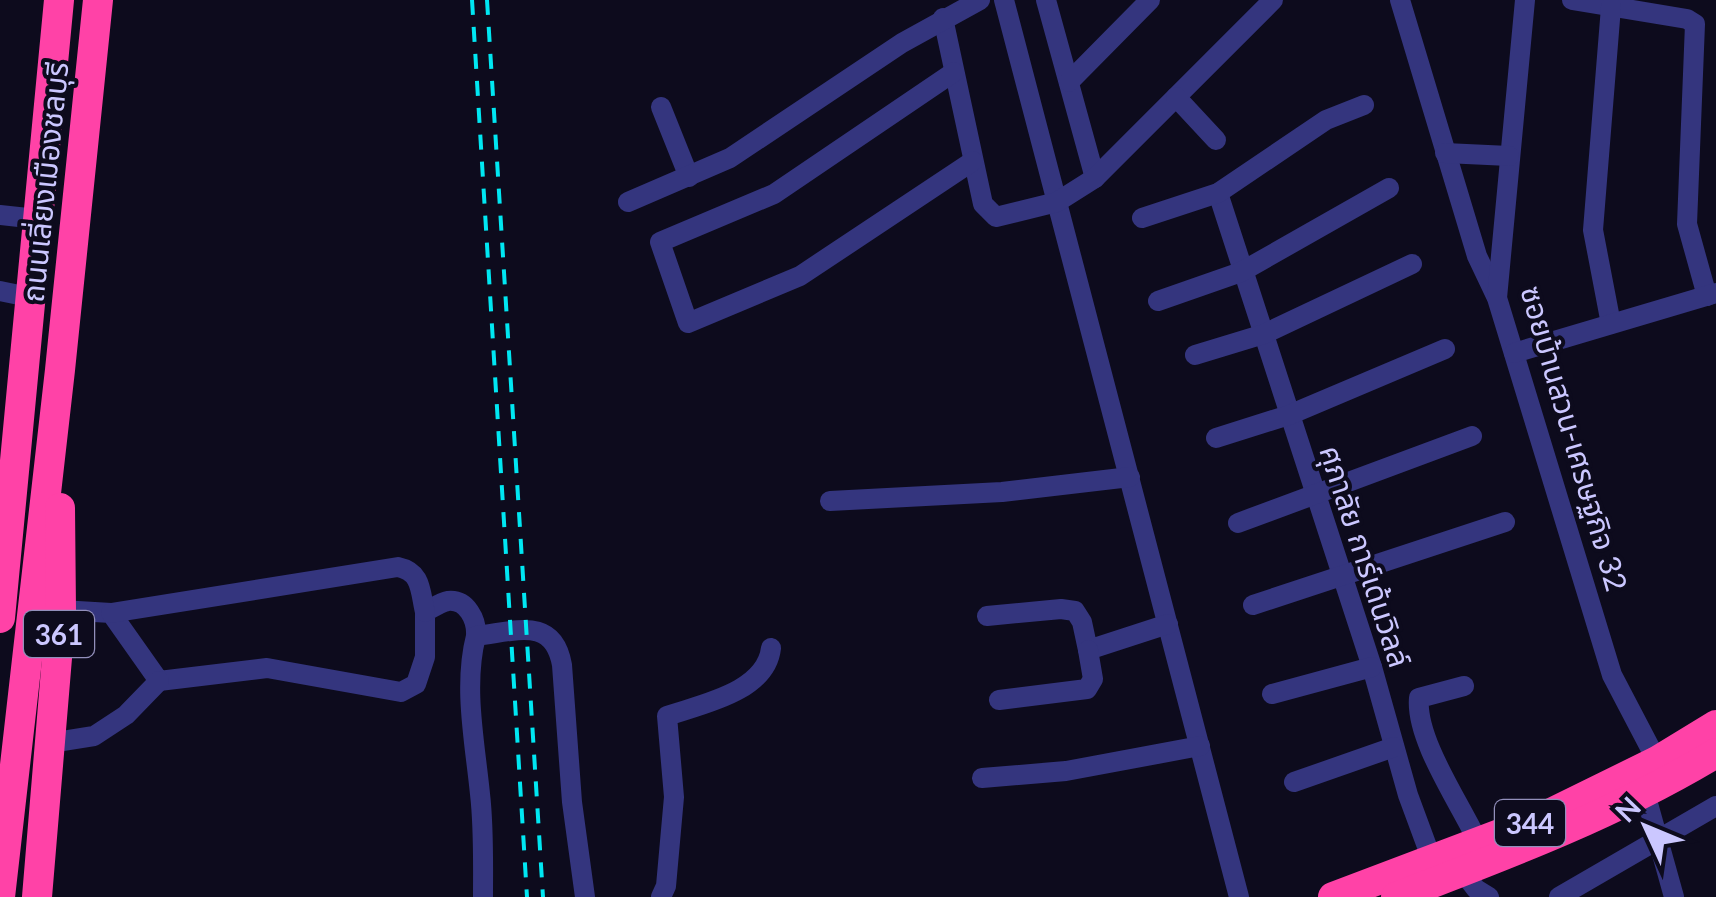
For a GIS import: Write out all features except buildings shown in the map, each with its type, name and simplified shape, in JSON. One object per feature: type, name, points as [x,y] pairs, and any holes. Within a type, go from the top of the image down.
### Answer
[{"type":"highway","name":"ถนนเลี่ยงเมืองชลบุรี","points":[[0,618],[21,373],[15,294],[37,219],[60,0]]},
{"type":"highway","name":"ถนนเลี่ยงเมืองชลบุรี","points":[[0,896],[98,0]]},
{"type":"highway","name":"ถนนเลี่ยงเมืองชลบุรี","points":[[37,897],[61,610],[60,370]]},
{"type":"highway","name":"ถนนเลี่ยงเมืองชลบุรี","points":[[0,471],[8,404],[21,373]]},
{"type":"highway","name":"344","points":[[1333,897],[1449,877],[1478,842],[1537,820],[1656,761],[1716,724]]},
{"type":"highway","name":"344","points":[[1396,897],[1561,834],[1716,753]]},
{"type":"street","points":[[628,202],[730,158],[942,18],[980,0]]},
{"type":"street","points":[[1004,0],[1239,897]]},
{"type":"street","points":[[1046,0],[1094,178]]},
{"type":"street","points":[[1069,82],[1150,0]]},
{"type":"street","points":[[942,18],[982,204],[996,217],[1057,202],[1094,178],[1272,0]]},
{"type":"street","points":[[1400,0],[1477,256],[1497,298]]},
{"type":"street","name":"ซอยบ้านสวน-เศรษฐกิจ 32","points":[[1524,0],[1497,298],[1612,675],[1656,761]]},
{"type":"street","points":[[1514,353],[1711,294],[1687,224],[1695,24],[1687,19],[1572,0]]},
{"type":"street","points":[[1611,6],[1593,230],[1611,324]]},
{"type":"street","points":[[954,72],[774,194],[660,242],[688,323],[800,276],[973,161]]},
{"type":"street","points":[[1176,97],[1216,140]]},
{"type":"street","points":[[1142,218],[1218,193],[1326,120],[1364,105]]},
{"type":"street","points":[[661,108],[688,177]]},
{"type":"street","points":[[1444,152],[1509,156]]},
{"type":"street","points":[[1158,301],[1242,272],[1390,188]]},
{"type":"street","name":"ศุภาลัย การ์เด้นวิลล์","points":[[1218,193],[1372,666],[1394,746],[1449,877]]},
{"type":"street","points":[[0,214],[37,219]]},
{"type":"street","points":[[1194,355],[1264,334],[1412,264]]},
{"type":"street","points":[[1216,438],[1288,415],[1446,349]]},
{"type":"street","points":[[1238,523],[1472,436]]},
{"type":"street","points":[[830,501],[1002,492],[1130,478]]},
{"type":"street","points":[[1253,605],[1505,522]]},
{"type":"street","points":[[50,743],[94,736],[126,715],[159,681],[267,668],[401,692],[416,684],[425,657],[425,612],[418,578],[411,570],[398,567],[112,613],[61,610]]},
{"type":"street","points":[[425,612],[448,601],[461,604],[476,626],[471,694],[480,794],[483,897]]},
{"type":"street","points":[[987,616],[1075,611],[1082,622],[1092,679],[1088,689],[998,700]]},
{"type":"street","points":[[112,613],[159,681]]},
{"type":"street","points":[[1088,650],[1168,624]]},
{"type":"street","points":[[476,636],[540,630],[552,637],[559,650],[585,897]]},
{"type":"street","points":[[661,897],[666,886],[674,798],[667,716],[728,695],[754,680],[770,660],[772,648]]},
{"type":"street","points":[[1272,694],[1372,666]]},
{"type":"street","points":[[1464,686],[1419,698],[1418,710],[1439,768],[1478,842]]},
{"type":"street","points":[[982,778],[1066,771],[1200,746]]},
{"type":"street","points":[[1294,782],[1394,746]]},
{"type":"street","points":[[1645,793],[1674,897]]},
{"type":"street","points":[[1559,897],[1716,806]]},
{"type":"street","points":[[1449,877],[1489,897]]},
{"type":"railway","points":[[472,0],[527,897]]},
{"type":"railway","points":[[487,0],[543,897]]}]
